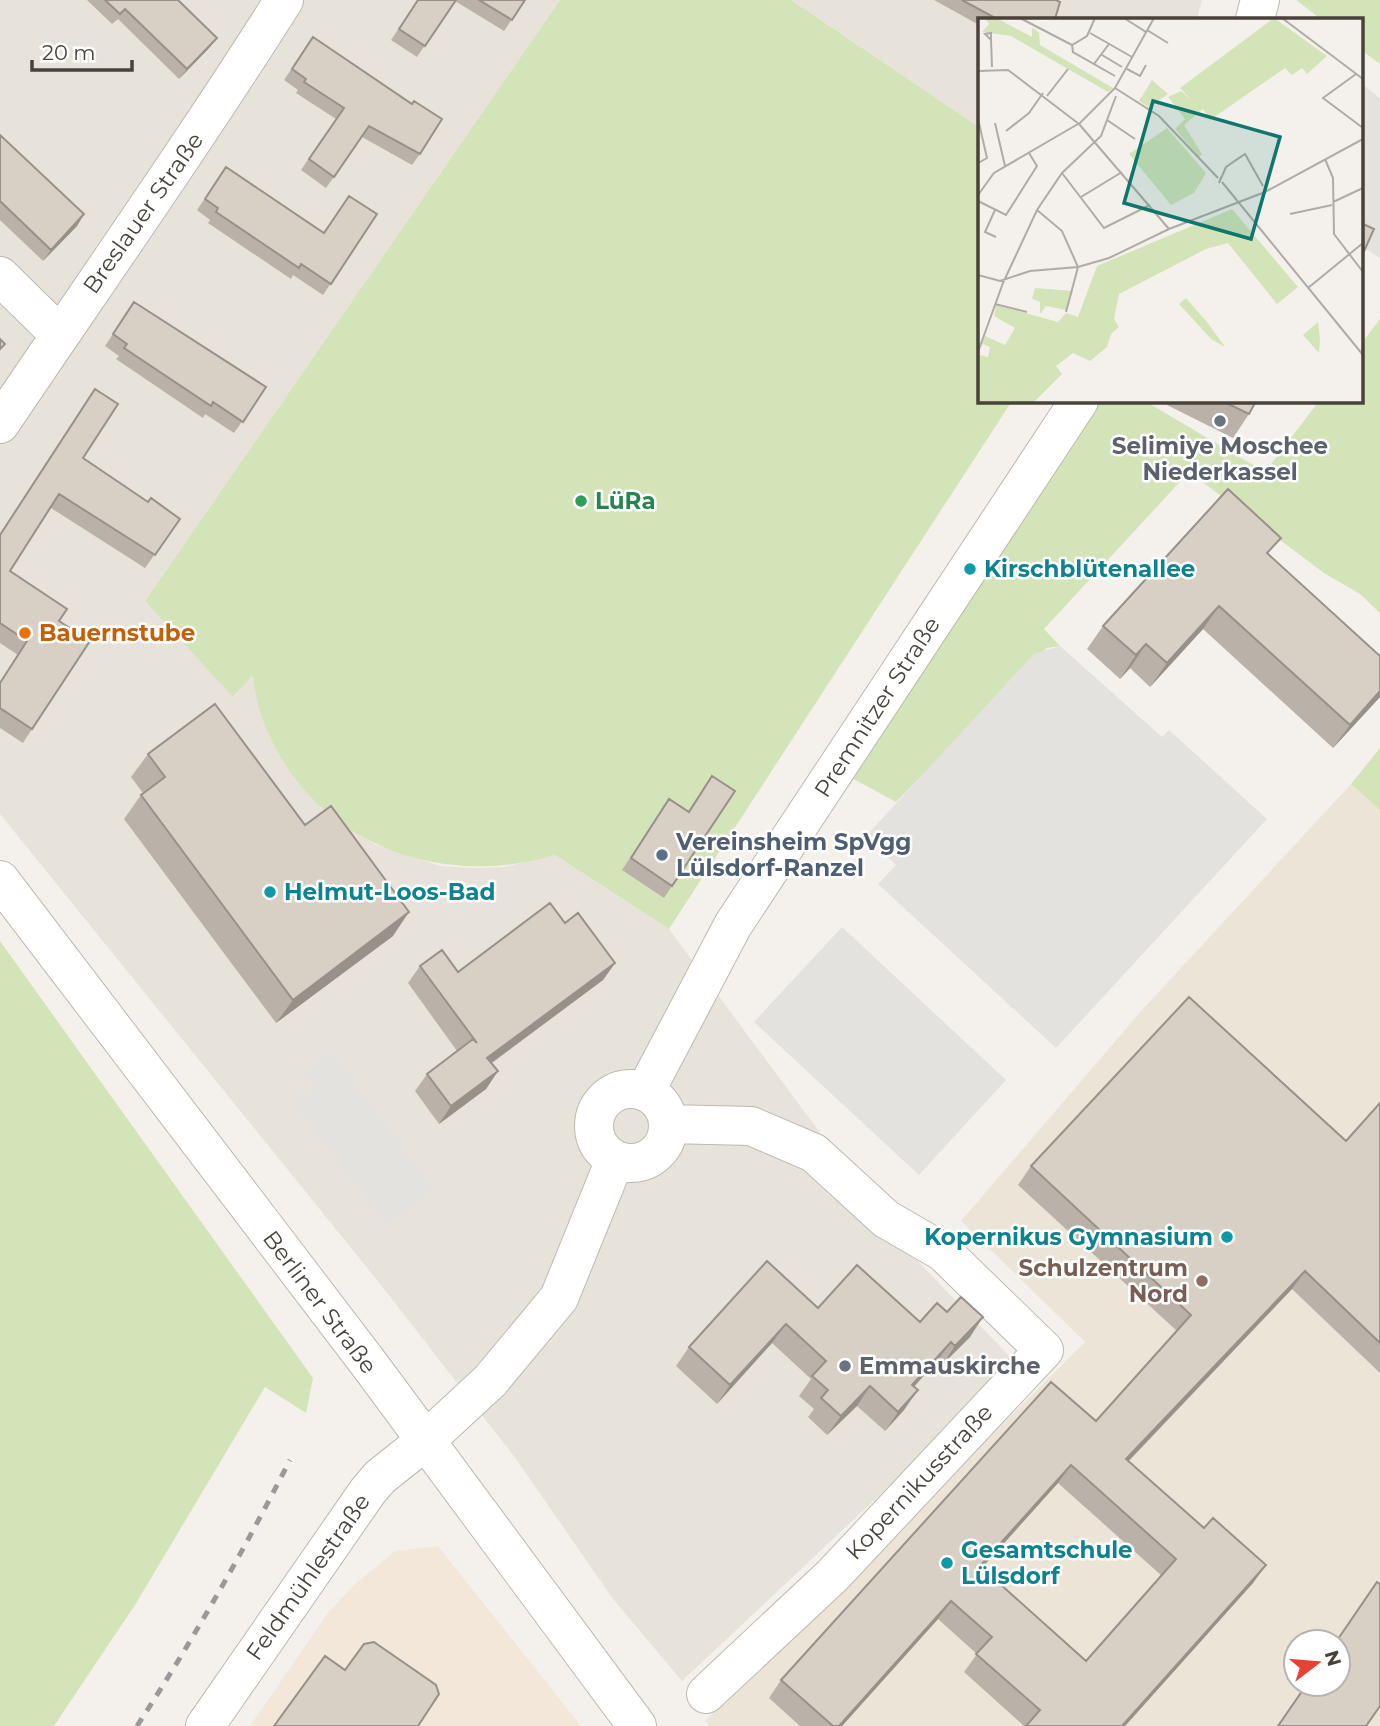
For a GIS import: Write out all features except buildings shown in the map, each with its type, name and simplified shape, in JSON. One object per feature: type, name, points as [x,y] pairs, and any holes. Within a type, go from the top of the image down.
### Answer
[{"type":"street","name":"Breslauer Straße","points":[[0,424],[206,122],[284,0]]},
{"type":"street","points":[[1255,18],[1260,0]]},
{"type":"street","points":[[0,276],[59,334]]},
{"type":"street","name":"Premnitzer Straße","points":[[645,1092],[733,925],[1078,402]]},
{"type":"street","name":"Berliner Straße","points":[[0,880],[369,1364],[424,1442],[637,1726]]},
{"type":"street","points":[[620,1090],[645,1092],[657,1099],[665,1111],[668,1124],[663,1145],[647,1160],[626,1163],[615,1160],[604,1152],[594,1130],[600,1106],[620,1090]]},
{"type":"street","name":"Kopernikusstraße","points":[[668,1124],[751,1126],[814,1153],[886,1219],[943,1252],[1044,1350],[833,1575],[706,1694]]},
{"type":"street","points":[[424,1442],[490,1381],[559,1298],[615,1160]]},
{"type":"street","name":"Feldmühlestraße","points":[[205,1726],[368,1491],[380,1477],[424,1442]]},
{"type":"shaded area","points":[[0,0],[560,0],[145,601],[234,697],[251,675],[262,717],[274,745],[300,784],[333,817],[374,844],[440,866],[504,867],[555,855],[669,929],[907,1250],[1018,1365],[682,1681],[613,1599],[516,1459],[381,1285],[0,814]]},
{"type":"shaded area","points":[[791,0],[1202,0],[1197,18],[978,18],[978,126]]},
{"type":"shaded area","points":[[1362,84],[1380,98],[1380,258],[1362,247]]},
{"type":"shaded area","points":[[1060,646],[1162,737],[1169,730],[1267,819],[1056,1048],[878,884],[896,865],[866,836],[1034,654]]},
{"type":"shaded area","name":"Schulzentrum Nord","points":[[1351,784],[1380,810],[1380,1726],[710,1726],[705,1721],[1085,1342],[961,1221],[1142,1010]]},
{"type":"shaded area","points":[[842,927],[1006,1080],[919,1175],[754,1022]]},
{"type":"shaded area","points":[[331,1051],[435,1190],[387,1226],[293,1103],[312,1089],[313,1083],[309,1078],[297,1077]]},
{"type":"shaded area","points":[[438,1546],[581,1726],[250,1726],[327,1614],[353,1586],[395,1551]]},
{"type":"green space","name":"LüRa","points":[[560,0],[791,0],[978,126],[978,402],[1011,402],[669,929],[555,855],[510,864],[465,866],[421,860],[380,846],[343,824],[310,796],[283,760],[262,718],[252,676],[233,697],[145,601]]},
{"type":"green space","points":[[1296,0],[1380,0],[1380,64],[1362,51],[1362,18],[1320,18]]},
{"type":"green space","points":[[1380,319],[1380,613],[1360,594],[1324,573],[1189,472],[1044,629],[1060,646],[1047,648],[896,802],[848,776],[1086,402],[1147,402],[1265,472],[1318,402],[1362,402],[1362,343]]},
{"type":"green space","points":[[1380,748],[1380,810],[1351,784]]},
{"type":"green space","points":[[0,941],[313,1378],[306,1413],[265,1387],[135,1605],[54,1726],[0,1726]]},
{"type":"railway","points":[[137,1726],[217,1595],[290,1460]]},
{"type":"place","name":"Selimiye Moschee Niederkassel","points":[[1220,421]]},
{"type":"place","name":"LüRa","points":[[581,501]]},
{"type":"place","name":"Kirschblütenallee","points":[[970,569]]},
{"type":"place","name":"Bauernstube","points":[[25,633]]},
{"type":"place","name":"Vereinsheim SpVgg Lülsdorf-Ranzel","points":[[662,855]]},
{"type":"place","name":"Helmut-Loos-Bad","points":[[270,892]]},
{"type":"place","name":"Kopernikus Gymnasium","points":[[1227,1237]]},
{"type":"place","name":"Schulzentrum Nord","points":[[1202,1281]]},
{"type":"place","name":"Emmauskirche","points":[[845,1366]]},
{"type":"place","name":"Gesamtschule Lülsdorf","points":[[947,1563]]}]
